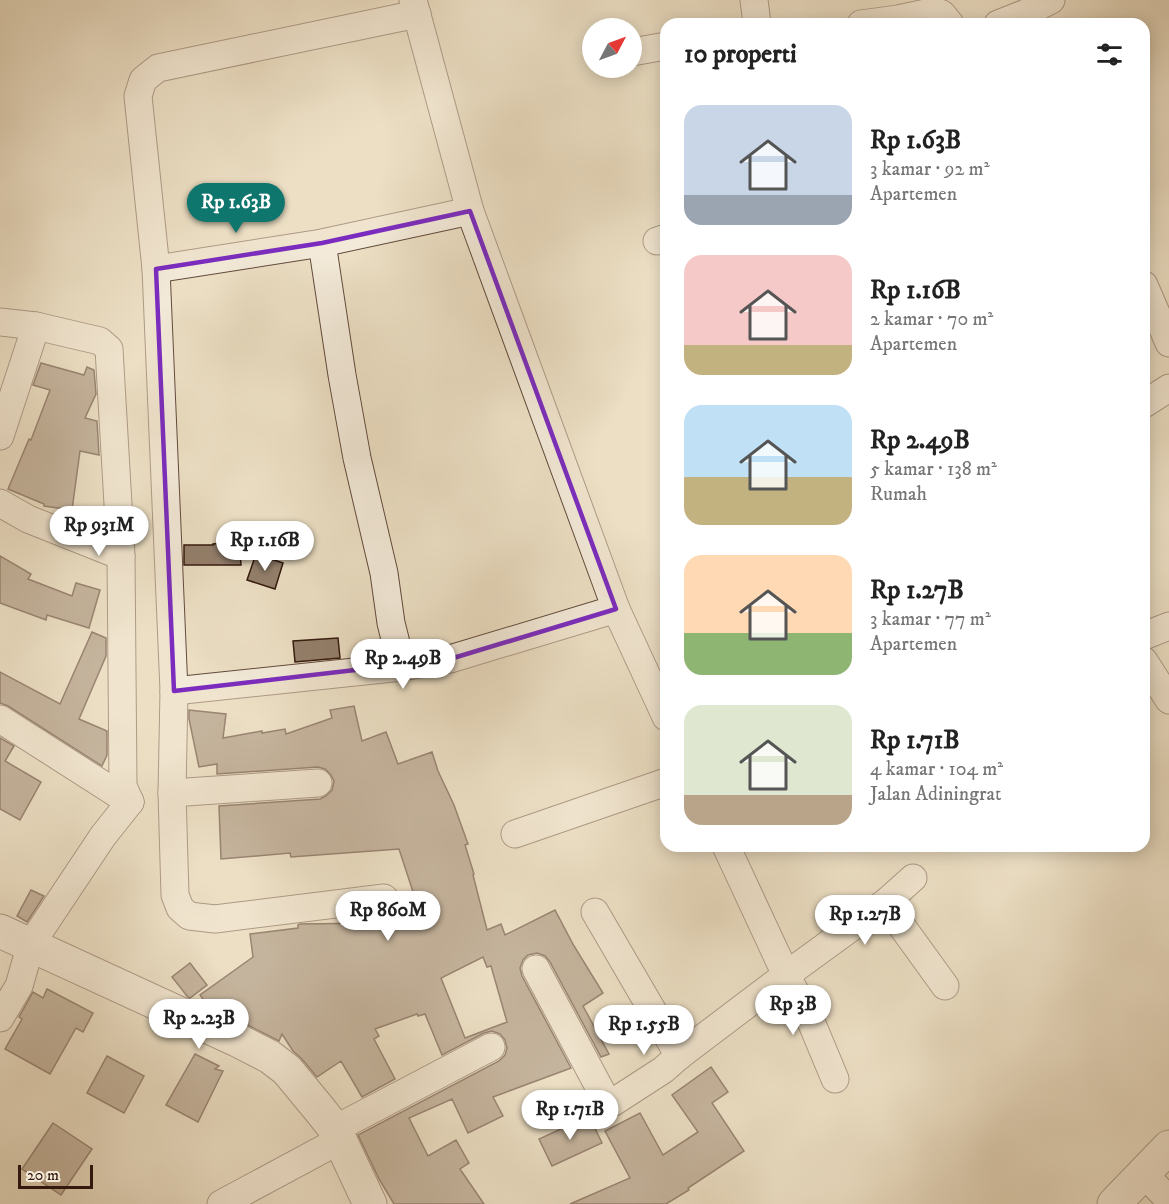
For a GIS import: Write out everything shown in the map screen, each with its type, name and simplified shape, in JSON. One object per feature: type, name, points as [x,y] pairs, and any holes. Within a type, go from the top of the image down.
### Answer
[{"type":"street","points":[[754,0],[757,18]]},
{"type":"street","points":[[1030,18],[1051,0]]},
{"type":"street","points":[[384,898],[215,919],[189,916],[180,908],[175,895],[172,793],[174,692],[156,269],[138,96],[143,80],[158,68],[415,7],[470,211],[616,609],[660,704]]},
{"type":"street","points":[[903,18],[935,11],[945,18]]},
{"type":"street","points":[[642,50],[660,47]]},
{"type":"street","points":[[156,269],[322,243],[470,211]]},
{"type":"street","points":[[322,243],[357,458],[384,573],[391,623],[402,667]]},
{"type":"street","points":[[1150,299],[1169,343]]},
{"type":"street","points":[[0,322],[36,326],[100,341],[109,349],[121,556],[123,786],[130,802]]},
{"type":"street","points":[[0,436],[36,326]]},
{"type":"street","points":[[1150,400],[1169,387]]},
{"type":"street","points":[[0,503],[28,519],[121,556]]},
{"type":"street","points":[[174,692],[402,667],[450,659],[616,609]]},
{"type":"street","points":[[1150,634],[1169,626]]},
{"type":"street","points":[[1150,670],[1169,700]]},
{"type":"street","points":[[0,719],[130,802]]},
{"type":"street","points":[[172,793],[318,783]]},
{"type":"street","points":[[515,834],[660,784]]},
{"type":"street","points":[[0,1018],[19,987],[31,944],[103,836],[130,802]]},
{"type":"street","points":[[729,852],[786,975],[810,1018],[836,1078]]},
{"type":"street","points":[[536,969],[607,1102],[612,1103],[663,1070],[786,975],[885,903],[914,878]]},
{"type":"street","points":[[885,903],[945,986]]},
{"type":"street","points":[[595,912],[679,1056]]},
{"type":"street","points":[[0,931],[270,1057],[287,1070],[338,1135],[370,1204]]},
{"type":"street","points":[[221,1204],[491,1047]]},
{"type":"street","points":[[1114,1204],[1169,1147]]},
{"type":"street","points":[[1143,1173],[1169,1200]]},
{"type":"highlighted area","points":[[470,211],[616,609],[450,659],[174,691],[156,269],[322,243]]},
{"type":"building","points":[[41,363],[84,375],[87,367],[94,370],[96,394],[85,418],[97,421],[99,455],[80,451],[72,510],[44,506],[44,504],[8,489],[29,439],[31,440],[50,390],[33,385]]},
{"type":"building","points":[[239,542],[241,565],[184,565],[184,545]]},
{"type":"building","points":[[256,554],[283,563],[275,589],[247,580]]},
{"type":"building","points":[[0,556],[31,574],[28,579],[72,596],[76,583],[100,590],[89,628],[47,615],[46,620],[0,603]]},
{"type":"building","points":[[92,632],[106,638],[106,656],[79,719],[107,731],[107,755],[102,766],[0,703],[0,672],[60,704]]},
{"type":"building","points":[[338,638],[340,658],[295,662],[293,641]]},
{"type":"building","points":[[354,706],[362,741],[386,732],[398,764],[432,752],[468,844],[465,845],[487,930],[501,924],[505,935],[555,910],[603,993],[583,1006],[609,1054],[601,1057],[550,962],[545,956],[537,953],[528,955],[520,968],[522,976],[571,1068],[493,1097],[503,1116],[468,1133],[452,1099],[409,1118],[428,1156],[456,1140],[469,1163],[460,1169],[484,1204],[394,1204],[358,1135],[499,1061],[505,1055],[507,1048],[500,1034],[492,1031],[484,1033],[442,1055],[425,1014],[418,1016],[417,1014],[375,1029],[379,1036],[374,1039],[395,1079],[362,1097],[341,1061],[317,1077],[293,1051],[282,1034],[279,1041],[234,1018],[227,1011],[223,1013],[208,1006],[200,995],[253,957],[250,934],[298,928],[300,924],[374,923],[373,915],[386,914],[393,911],[399,904],[416,901],[399,849],[291,857],[290,853],[221,859],[219,806],[320,799],[332,790],[334,781],[325,769],[318,767],[217,774],[217,764],[199,767],[189,710],[226,714],[223,738],[285,729],[286,734],[332,718],[330,710]],"holes":[[[483,957],[487,967],[491,966],[507,1022],[465,1038],[441,978]]]},
{"type":"building","points":[[0,738],[14,746],[5,761],[41,782],[20,820],[0,809]]},
{"type":"building","points":[[31,890],[44,896],[27,922],[17,916]]},
{"type":"building","points":[[190,963],[207,985],[190,998],[172,977]]},
{"type":"building","points":[[47,989],[93,1013],[83,1032],[76,1028],[50,1074],[5,1049],[22,1019],[19,1017],[33,992],[43,998]]},
{"type":"building","points":[[195,1054],[219,1066],[215,1069],[223,1071],[198,1122],[166,1105]]},
{"type":"building","points":[[107,1056],[144,1076],[124,1113],[87,1093]]},
{"type":"building","points":[[711,1067],[728,1092],[712,1103],[744,1151],[666,1204],[570,1204],[630,1178],[605,1131],[640,1113],[663,1155],[698,1132],[672,1095]]},
{"type":"building","points":[[589,1116],[602,1143],[552,1166],[539,1139]]},
{"type":"building","points":[[53,1123],[92,1149],[61,1195],[22,1169]]}]
